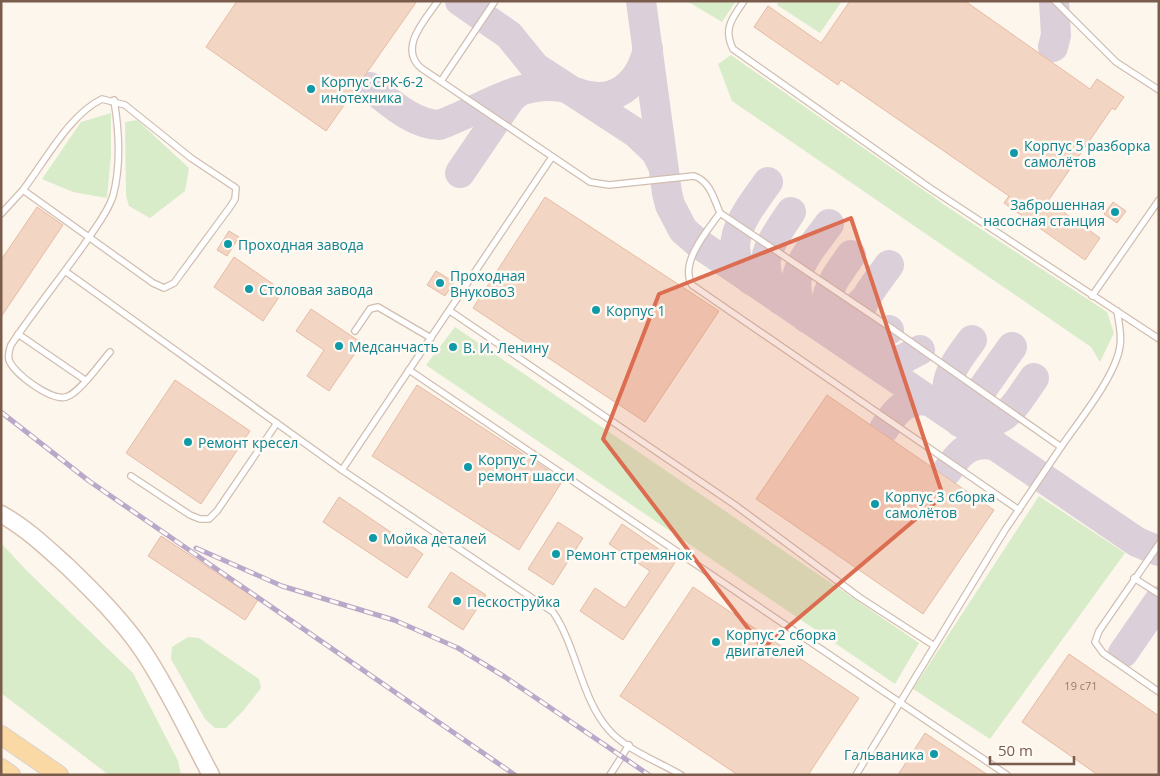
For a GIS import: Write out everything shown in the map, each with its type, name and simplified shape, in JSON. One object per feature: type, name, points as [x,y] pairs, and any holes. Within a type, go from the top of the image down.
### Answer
[{"type":"main road","points":[[1,735],[59,775]]},
{"type":"main road","points":[[1,768],[11,775]]},
{"type":"street","points":[[1,514],[27,531],[52,552],[120,622],[143,652],[211,775]]},
{"type":"street","points":[[182,721],[200,775]]},
{"type":"lane","points":[[438,1],[417,31],[411,54],[414,62],[590,182],[598,185],[694,176],[701,178],[709,189],[720,213],[891,328],[1061,447]]},
{"type":"lane","points":[[441,81],[495,1]]},
{"type":"lane","points":[[744,1],[728,26],[727,33],[733,49],[930,188],[1159,339]]},
{"type":"lane","points":[[1055,1],[1116,62],[1159,90]]},
{"type":"lane","points":[[1,214],[23,190],[75,120],[92,103],[102,99],[114,100],[125,105],[191,158],[236,188],[237,194],[230,207],[174,283],[169,287],[160,287],[23,190]]},
{"type":"lane","points":[[110,352],[74,392],[66,397],[48,395],[14,369],[10,362],[9,350],[18,334],[65,271],[106,211],[116,183],[118,122],[114,100]]},
{"type":"lane","points":[[342,470],[552,157]]},
{"type":"lane","points":[[1092,296],[1159,200]]},
{"type":"lane","points":[[720,213],[699,244],[689,264],[688,280],[692,285],[1019,510]]},
{"type":"lane","points":[[65,271],[342,470],[553,612],[562,625],[599,716],[608,730],[629,746],[681,775]]},
{"type":"lane","points":[[355,330],[370,309],[378,307],[431,338]]},
{"type":"lane","points":[[450,311],[735,505],[860,596],[934,645]]},
{"type":"lane","points":[[856,775],[934,645],[1019,510],[1115,364],[1120,340],[1117,312]]},
{"type":"lane","points":[[18,334],[85,380]]},
{"type":"lane","points":[[410,370],[1007,775]]},
{"type":"lane","points":[[131,476],[190,516],[200,520],[209,519],[217,511],[277,423]]},
{"type":"lane","points":[[1159,544],[1099,631],[1095,644],[1103,653],[1159,692]]},
{"type":"lane","points":[[1134,578],[1159,594]]},
{"type":"lane","points":[[610,775],[629,746]]},
{"type":"highlighted area","points":[[851,218],[943,496],[763,648],[603,439],[659,294]]},
{"type":"green space","points":[[687,1],[736,1],[722,22]]},
{"type":"green space","points":[[779,1],[842,1],[820,33],[777,5]]},
{"type":"green space","points":[[731,55],[949,208],[1107,312],[1114,333],[1100,362],[1091,347],[732,101],[718,64]]},
{"type":"green space","points":[[111,113],[111,155],[107,198],[73,192],[42,179],[81,122]]},
{"type":"green space","points":[[137,120],[189,168],[185,191],[150,218],[129,206],[126,196],[125,122]]},
{"type":"green space","points":[[455,327],[919,643],[895,684],[426,365]]},
{"type":"green space","points":[[1039,496],[1125,553],[990,739],[913,689]]},
{"type":"green space","points":[[1,543],[27,571],[133,673],[178,761],[181,775],[109,775],[1,693]]},
{"type":"green space","points":[[188,637],[199,638],[259,679],[261,688],[243,711],[226,728],[215,728],[205,719],[171,659],[172,647]]},
{"type":"building","name":"Корпус СРК-6-2 инотехника","points":[[237,1],[417,1],[326,131],[206,47]]},
{"type":"building","name":"Корпус 5 разборка самолётов","points":[[850,1],[965,1],[1090,89],[1097,79],[1124,97],[1115,110],[1112,108],[1048,201],[1100,238],[1085,260],[1004,203],[1009,196],[841,80],[838,85],[754,27],[768,6],[821,43]]},
{"type":"building","name":"Корпус 1","points":[[545,197],[719,311],[645,422],[473,308]]},
{"type":"building","name":"Заброшенная насосная станция","points":[[1113,202],[1126,211],[1117,223],[1104,214]]},
{"type":"building","points":[[37,207],[63,225],[1,317],[1,260]]},
{"type":"building","name":"Проходная завода","points":[[229,231],[239,237],[227,256],[217,250]]},
{"type":"building","name":"Столовая завода","points":[[234,257],[283,291],[263,321],[214,287]]},
{"type":"building","name":"Проходная Внуково3","points":[[436,271],[454,282],[445,296],[427,285]]},
{"type":"building","name":"Медсанчасть","points":[[311,309],[362,343],[329,391],[307,376],[324,350],[296,331]]},
{"type":"building","name":"Ремонт кресел","points":[[175,380],[250,431],[201,504],[126,453]]},
{"type":"building","name":"Корпус 7 ремонт шасси","points":[[417,385],[563,480],[519,550],[372,456]]},
{"type":"building","name":"Корпус 3 сборка самолётов","points":[[827,395],[994,510],[923,614],[756,499]]},
{"type":"building","name":"Мойка деталей","points":[[339,497],[423,554],[407,578],[323,522]]},
{"type":"building","name":"Ремонт стремянок","points":[[558,522],[583,538],[553,585],[528,569]]},
{"type":"building","points":[[622,524],[676,561],[623,640],[580,611],[595,588],[625,608],[650,571],[609,544]]},
{"type":"building","points":[[161,536],[258,600],[245,620],[148,556]]},
{"type":"building","name":"Пескоструйка","points":[[451,572],[486,595],[463,630],[428,607]]},
{"type":"building","name":"Корпус 2 сборка двигателей","points":[[693,587],[859,698],[808,775],[738,775],[620,696]]},
{"type":"building","points":[[1069,654],[1159,716],[1159,775],[1098,775],[1022,722]]},
{"type":"building","name":"Гальваника","points":[[925,733],[988,775],[898,775]]},
{"type":"taxiway","points":[[460,1],[509,35],[535,67],[636,133],[656,152],[663,166]]},
{"type":"taxiway","points":[[641,1],[667,193],[670,205],[683,230],[699,244],[1137,542],[1159,551]]},
{"type":"taxiway","points":[[1053,47],[1056,35],[1054,1]]},
{"type":"taxiway","points":[[575,92],[601,97],[612,95],[622,90],[631,83],[638,73],[648,49]]},
{"type":"taxiway","points":[[370,87],[420,121],[439,125],[518,91],[534,87],[551,86],[567,88]]},
{"type":"taxiway","points":[[460,173],[511,98],[516,94]]},
{"type":"taxiway","points":[[751,280],[741,267],[736,255],[735,242],[744,217],[768,182]]},
{"type":"taxiway","points":[[781,300],[772,288],[767,276],[767,255],[776,235],[791,212]]},
{"type":"taxiway","points":[[829,224],[812,247],[800,268],[797,279],[800,304],[807,318],[831,320],[844,316],[863,301]]},
{"type":"taxiway","points":[[851,255],[836,276],[828,296],[826,305],[832,327],[839,339],[860,342],[889,330]]},
{"type":"taxiway","points":[[889,265],[865,300],[861,310],[858,321],[863,346],[871,360],[899,361],[920,350]]},
{"type":"taxiway","points":[[972,340],[952,370],[947,389],[953,410],[960,422],[975,424],[997,420],[1012,408],[1034,378]]},
{"type":"taxiway","points":[[977,407],[983,388],[1012,347]]},
{"type":"taxiway","points":[[884,429],[897,412],[911,402],[961,401],[983,388]]},
{"type":"taxiway","points":[[947,471],[956,459],[971,447],[985,444],[994,445]]},
{"type":"taxiway","points":[[1123,653],[1159,601]]},
{"type":"railway","points":[[1,412],[89,481],[515,775]]},
{"type":"railway","points":[[196,548],[282,586],[394,620],[458,648],[505,677],[649,775]]},
{"type":"place","name":"Корпус СРК-6-2 инотехника","points":[[311,89]]},
{"type":"place","name":"Корпус 5 разборка самолётов","points":[[1014,153]]},
{"type":"place","name":"Заброшенная насосная станция","points":[[1115,212]]},
{"type":"place","name":"Проходная завода","points":[[228,244]]},
{"type":"place","name":"Проходная Внуково3","points":[[440,283]]},
{"type":"place","name":"Столовая завода","points":[[249,289]]},
{"type":"place","name":"Корпус 1","points":[[596,310]]},
{"type":"place","name":"Медсанчасть","points":[[339,346]]},
{"type":"place","name":"В. И. Ленину","points":[[453,347]]},
{"type":"place","name":"Ремонт кресел","points":[[188,442]]},
{"type":"place","name":"Корпус 7 ремонт шасси","points":[[468,467]]},
{"type":"place","name":"Корпус 3 сборка самолётов","points":[[875,504]]},
{"type":"place","name":"Мойка деталей","points":[[373,538]]},
{"type":"place","name":"Ремонт стремянок","points":[[556,554]]},
{"type":"place","name":"Пескоструйка","points":[[457,601]]},
{"type":"place","name":"Корпус 2 сборка двигателей","points":[[716,642]]},
{"type":"place","name":"Гальваника","points":[[934,754]]}]
